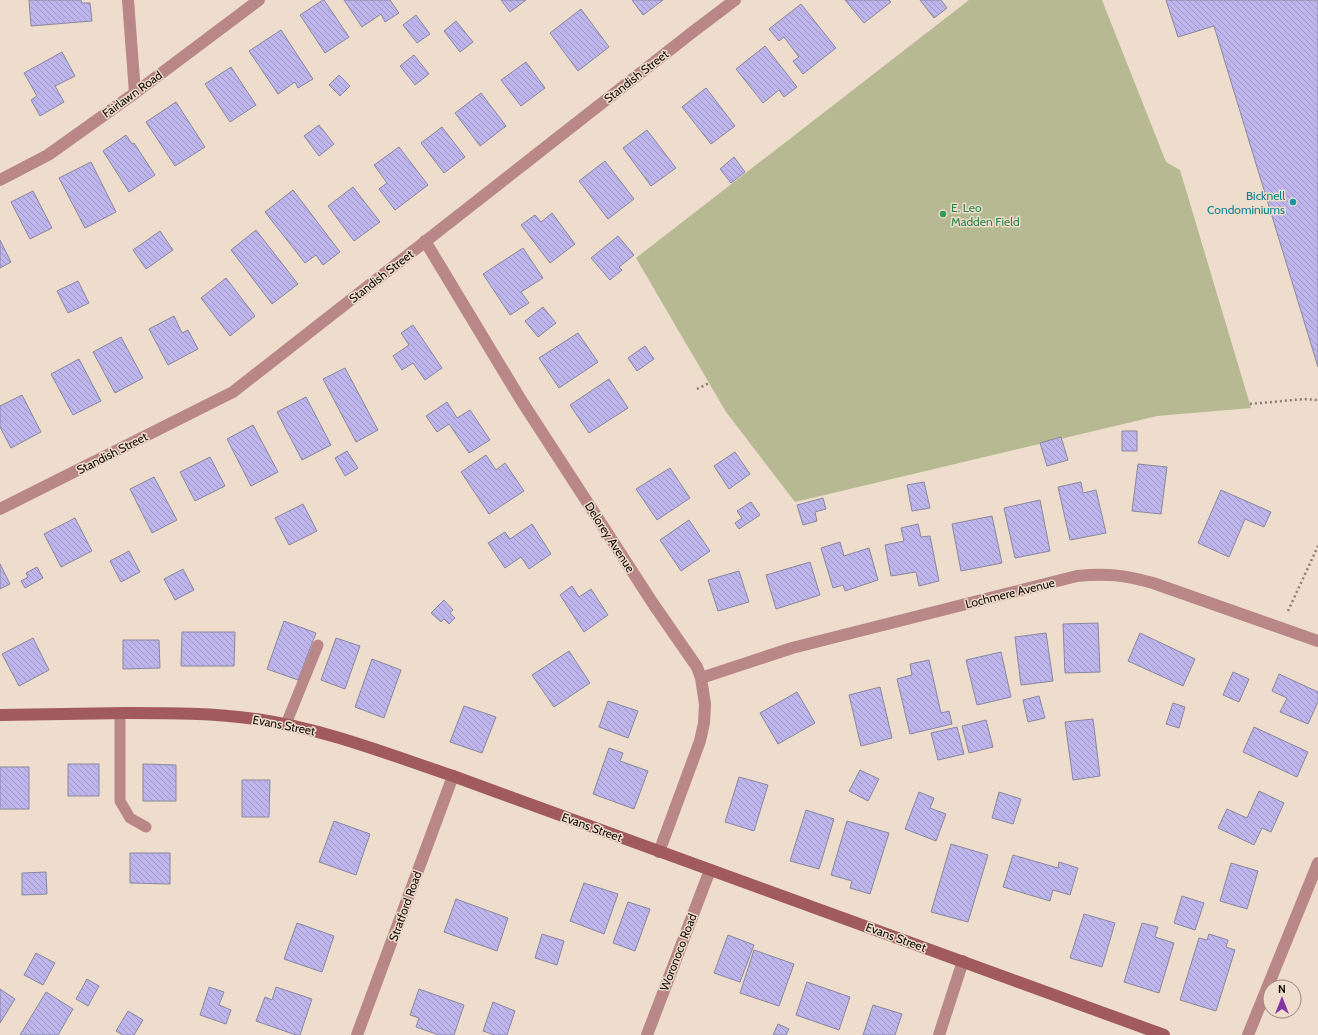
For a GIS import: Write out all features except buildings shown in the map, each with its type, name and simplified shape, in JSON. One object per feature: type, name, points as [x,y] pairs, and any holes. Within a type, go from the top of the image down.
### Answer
[{"type":"street","points":[[128,0],[135,93]]},
{"type":"street","name":"Fairlawn Road","points":[[0,180],[48,155],[135,93],[259,0]]},
{"type":"street","name":"Standish Street","points":[[0,509],[233,392],[735,0]]},
{"type":"street","name":"Delorey Avenue","points":[[425,241],[521,400],[654,605],[697,667],[701,678],[705,704],[704,723],[700,741],[659,852]]},
{"type":"street","name":"Lochmere Avenue","points":[[701,678],[792,648],[1077,576],[1102,574],[1130,576],[1153,582],[1318,641]]},
{"type":"street","name":"Evans Street","points":[[0,715],[176,713],[226,716],[286,724],[363,745],[453,776],[1164,1035]]},
{"type":"street","name":"Stratford Road","points":[[358,1035],[453,776]]},
{"type":"street","points":[[1248,1035],[1318,863]]},
{"type":"street","name":"Woronoco Road","points":[[647,1035],[710,870]]},
{"type":"street","points":[[939,1035],[963,961]]},
{"type":"lane","points":[[286,724],[318,645]]},
{"type":"lane","points":[[120,713],[120,801],[130,818],[146,827]]},
{"type":"path","points":[[697,389],[709,383]]},
{"type":"path","points":[[1250,404],[1318,400]]},
{"type":"path","points":[[1280,628],[1318,546]]},
{"type":"green space","name":"E. Leo Madden Field","points":[[969,0],[1102,0],[1166,162],[1180,170],[1251,408],[1157,416],[795,502],[726,412],[636,258]]},
{"type":"place","name":"Bicknell Condominiums","points":[[1293,202]]},
{"type":"place","name":"E. Leo Madden Field","points":[[943,214]]}]
